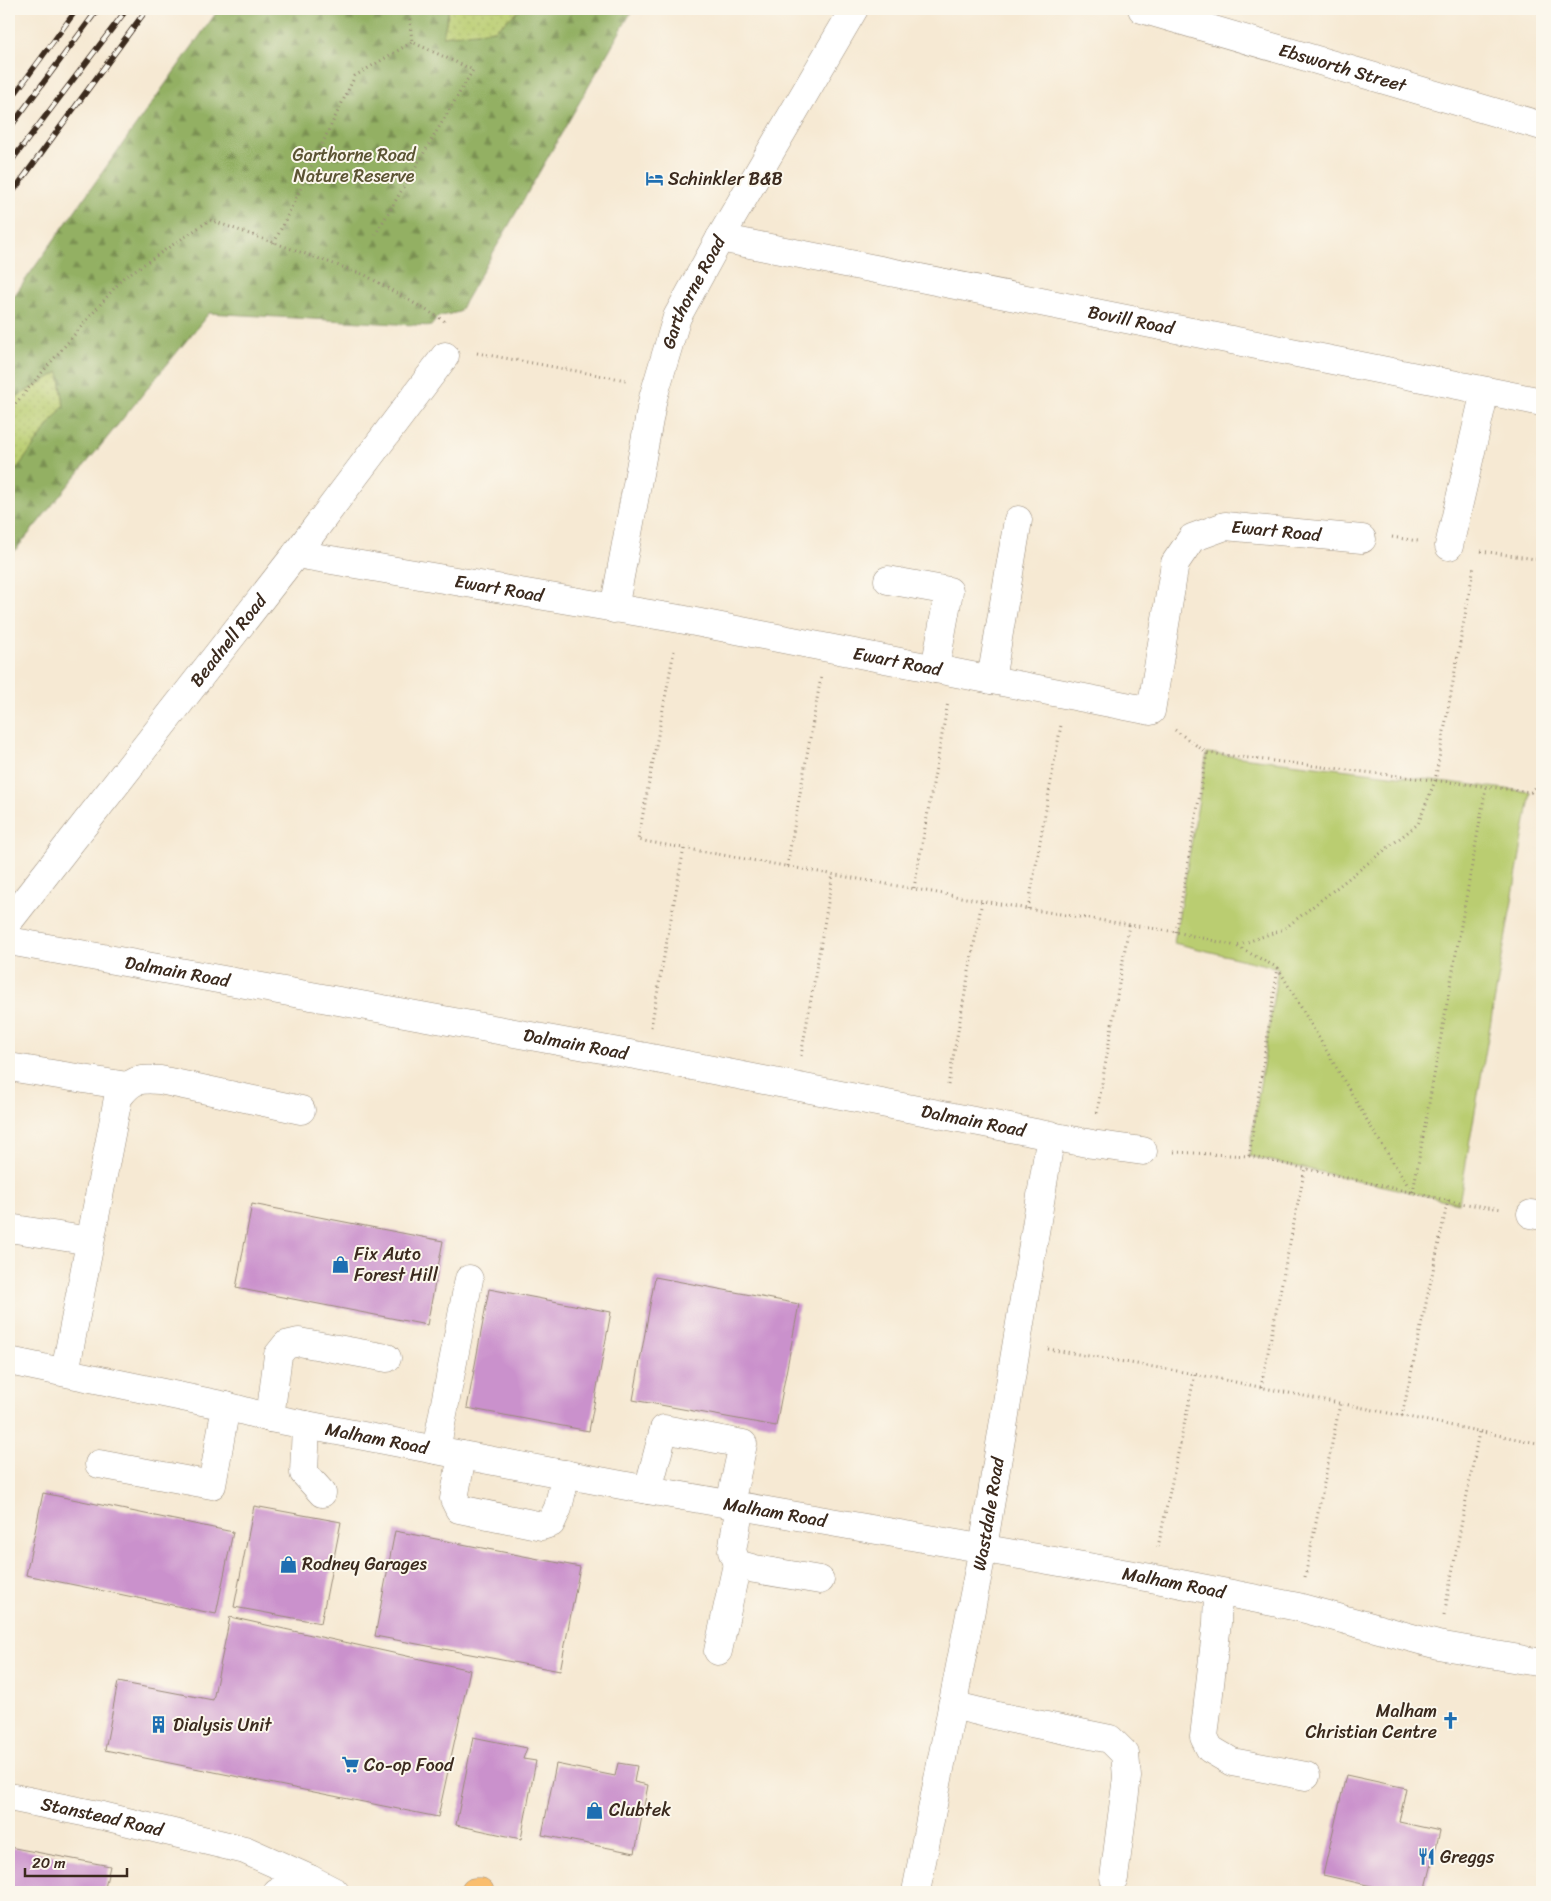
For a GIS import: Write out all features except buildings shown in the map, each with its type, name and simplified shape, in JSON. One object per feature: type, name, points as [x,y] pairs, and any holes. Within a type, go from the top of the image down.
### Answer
[{"type":"highway","points":[[475,1892],[480,1892]]},
{"type":"street","name":"Garthorne Road","points":[[614,609],[657,386],[677,317],[720,238],[854,9]]},
{"type":"street","name":"Ebsworth Street","points":[[1142,9],[1542,126]]},
{"type":"street","name":"Bovill Road","points":[[720,238],[1542,402]]},
{"type":"street","name":"Beadnell Road","points":[[9,921],[296,554],[445,356]]},
{"type":"street","points":[[1448,546],[1484,391]]},
{"type":"street","points":[[990,680],[1018,520]]},
{"type":"street","name":"Ewart Road","points":[[296,554],[680,619],[1151,711],[1175,563],[1192,538],[1225,526],[1362,539]]},
{"type":"street","points":[[888,580],[948,591],[944,671]]},
{"type":"street","name":"Dalmain Road","points":[[9,941],[646,1057],[1092,1144],[1143,1151]]},
{"type":"street","points":[[9,1067],[127,1086]]},
{"type":"street","points":[[65,1372],[118,1098],[127,1086],[141,1078],[160,1080],[301,1110]]},
{"type":"street","name":"Wastdale Road","points":[[916,1892],[983,1548],[1051,1135]]},
{"type":"street","points":[[9,1228],[90,1242]]},
{"type":"street","points":[[469,1279],[449,1452],[454,1499],[459,1510],[542,1526],[551,1523],[555,1516],[566,1474]]},
{"type":"street","points":[[270,1418],[278,1355],[286,1345],[299,1342],[386,1358]]},
{"type":"street","name":"Malham Road","points":[[9,1361],[226,1406],[270,1418],[648,1490],[1151,1578],[1298,1608],[1438,1645],[1542,1663]]},
{"type":"street","points":[[99,1464],[212,1485],[226,1406]]},
{"type":"street","points":[[306,1425],[304,1473],[322,1494]]},
{"type":"street","points":[[648,1490],[664,1429],[743,1444],[735,1505],[732,1551],[737,1564],[718,1651]]},
{"type":"street","points":[[737,1564],[755,1569],[820,1580]]},
{"type":"street","points":[[1218,1592],[1218,1623],[1204,1737],[1210,1750],[1232,1762],[1306,1776]]},
{"type":"street","points":[[952,1705],[1002,1718],[1110,1739],[1125,1754],[1127,1777],[1114,1878]]},
{"type":"street","name":"Stanstead Road","points":[[9,1797],[103,1816],[245,1850],[335,1892]]},
{"type":"street","points":[[277,1892],[310,1879]]},
{"type":"path","points":[[409,9],[412,42]]},
{"type":"path","points":[[374,236],[473,70],[412,42]]},
{"type":"path","points":[[274,243],[355,76],[412,42]]},
{"type":"path","points":[[9,411],[123,278],[210,220],[365,275],[438,316],[444,321],[445,356],[471,352],[657,386]]},
{"type":"path","points":[[1236,946],[1284,929],[1418,824],[1435,781],[1475,560]]},
{"type":"path","points":[[680,619],[638,840],[1028,909],[1176,932],[1236,946],[1278,968],[1374,1132],[1413,1192]]},
{"type":"path","points":[[787,866],[826,648]]},
{"type":"path","points":[[914,888],[944,671]]},
{"type":"path","points":[[1028,909],[1066,695]]},
{"type":"path","points":[[1151,711],[1207,753],[1531,792],[1542,778]]},
{"type":"path","points":[[1176,932],[1207,753]]},
{"type":"path","points":[[1413,1192],[1486,787]]},
{"type":"path","points":[[646,1057],[684,848]]},
{"type":"path","points":[[796,1086],[833,874]]},
{"type":"path","points":[[943,1115],[982,901]]},
{"type":"path","points":[[1092,1144],[1129,924]]},
{"type":"path","points":[[1249,1156],[1278,968]]},
{"type":"path","points":[[1143,1151],[1249,1156],[1448,1200],[1537,1215]]},
{"type":"path","points":[[1260,1387],[1305,1168]]},
{"type":"path","points":[[1402,1416],[1448,1200]]},
{"type":"path","points":[[1018,1343],[1195,1374],[1542,1444]]},
{"type":"path","points":[[1151,1578],[1195,1374]]},
{"type":"path","points":[[1298,1608],[1340,1404]]},
{"type":"path","points":[[1438,1645],[1479,1432]]},
{"type":"green space","name":"Garthorne Road Nature Reserve","points":[[219,9],[449,9],[443,36],[495,30],[521,9],[633,9],[459,312],[438,317],[431,326],[209,313],[9,558],[9,475],[19,466],[64,405],[59,372],[9,401],[9,303]]},
{"type":"green space","points":[[449,9],[521,9],[495,30],[443,36]]},
{"type":"green space","points":[[59,372],[64,405],[19,467],[9,475],[9,401]]},
{"type":"green space","points":[[1207,753],[1531,792],[1459,1203],[1249,1156],[1278,968],[1174,943]]},
{"type":"railway","points":[[9,102],[77,9]]},
{"type":"railway","points":[[9,129],[98,9]]},
{"type":"railway","points":[[9,164],[127,9]]},
{"type":"railway","points":[[9,197],[147,9]]},
{"type":"place","name":"Schinkler B&B","points":[[654,179]]},
{"type":"place","name":"Fix Auto Forest Hill","points":[[340,1264]]},
{"type":"place","name":"Rodney Garages","points":[[288,1564]]},
{"type":"place","name":"Malham Christian Centre","points":[[1451,1721]]},
{"type":"place","name":"Dialysis Unit","points":[[159,1725]]},
{"type":"place","name":"Co-op Food","points":[[350,1765]]},
{"type":"place","name":"Clubtek","points":[[595,1810]]},
{"type":"place","name":"Greggs","points":[[1426,1857]]}]
